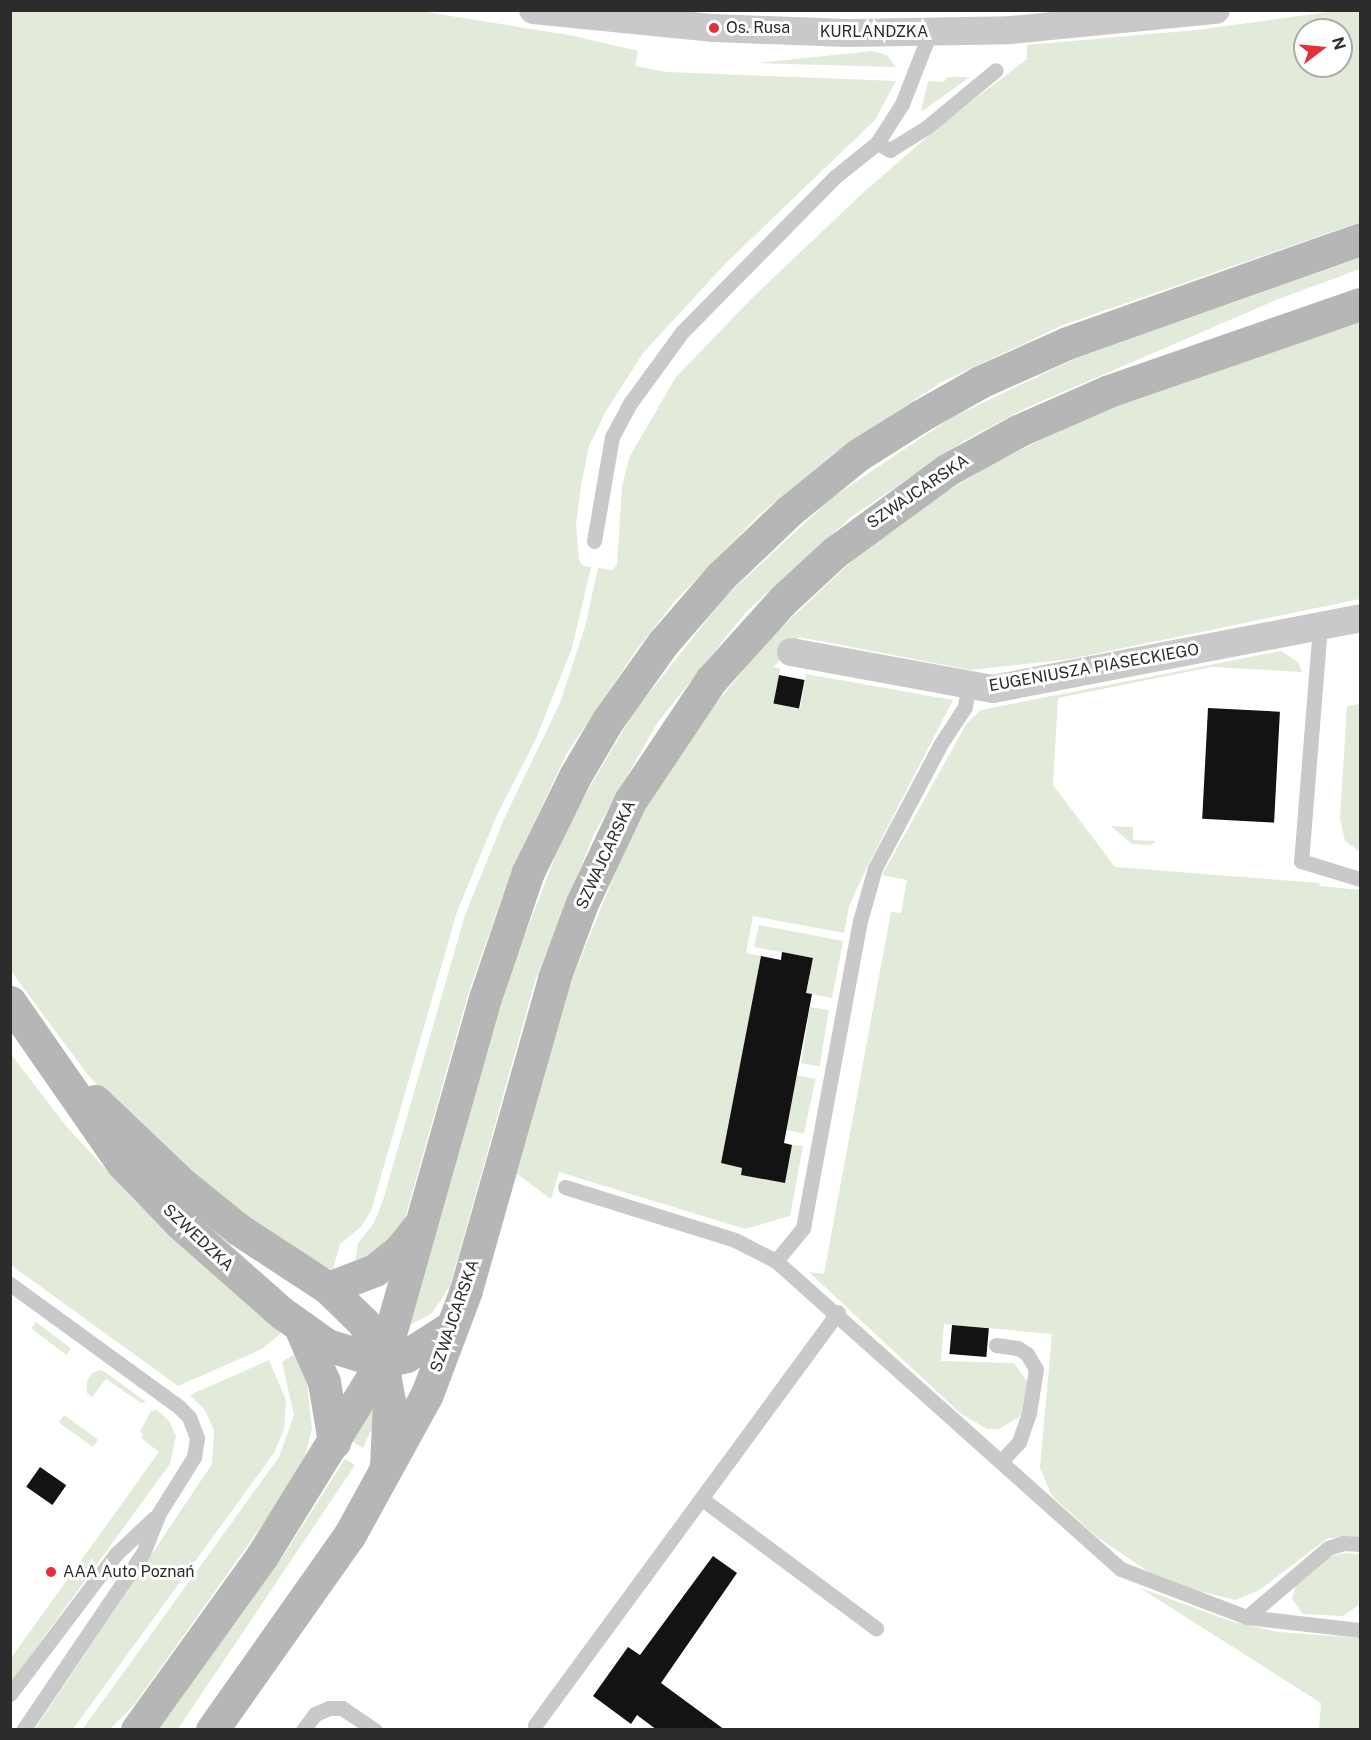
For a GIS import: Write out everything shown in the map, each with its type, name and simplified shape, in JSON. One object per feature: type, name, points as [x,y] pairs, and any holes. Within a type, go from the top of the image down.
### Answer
[{"type":"street","name":"KURLANDZKA","points":[[533,10],[714,28],[929,21],[1011,30],[1216,10]]},
{"type":"street","points":[[137,1730],[262,1557],[382,1362],[485,998],[520,893],[551,821],[608,720],[649,661],[731,566],[789,511],[858,455],[980,382],[1106,327],[1360,239]]},
{"type":"street","name":"SZWAJCARSKA","points":[[212,1730],[350,1536],[386,1474],[427,1394],[448,1329],[466,1290],[554,978],[582,903],[644,778],[691,706],[731,655],[835,552],[895,505],[981,450],[1108,391],[1360,304]]},
{"type":"street","name":"EUGENIUSZA PIASECKIEGO","points":[[791,652],[993,689],[1360,618]]},
{"type":"street","name":"SZWEDZKA","points":[[10,1002],[58,1065],[122,1163],[181,1224],[298,1324],[336,1349],[382,1362]]},
{"type":"street","name":"SZWEDZKA","points":[[58,1065],[221,1216],[328,1288],[364,1323],[382,1362],[389,1401],[386,1474]]},
{"type":"street","points":[[328,1288],[375,1270],[400,1250],[424,1218]]},
{"type":"street","points":[[298,1324],[324,1382],[334,1442]]},
{"type":"street","points":[[382,1362],[417,1351],[448,1329]]},
{"type":"lane","points":[[594,541],[612,437],[631,402],[682,332],[836,176],[877,143],[902,104],[929,21]]},
{"type":"lane","points":[[877,143],[890,150],[927,128],[996,70]]},
{"type":"lane","points":[[1320,626],[1301,861],[1318,863],[1345,877],[1360,879]]},
{"type":"lane","points":[[776,1261],[803,1228],[860,921],[875,868],[940,744],[965,707],[969,686]]},
{"type":"lane","points":[[565,1187],[735,1240],[776,1261],[838,1312],[1121,1569],[1247,1617],[1360,1630]]},
{"type":"lane","points":[[10,1284],[170,1399],[189,1418],[196,1438],[194,1457],[159,1514],[143,1553],[23,1730]]},
{"type":"lane","points":[[535,1725],[838,1312]]},
{"type":"lane","points":[[996,1345],[1018,1348],[1027,1354],[1036,1369],[1029,1413],[1019,1442],[1002,1460]]},
{"type":"lane","points":[[702,1499],[876,1629]]},
{"type":"lane","points":[[10,1694],[115,1555],[159,1514]]},
{"type":"lane","points":[[1247,1617],[1317,1555],[1343,1543],[1360,1544]]},
{"type":"lane","points":[[303,1730],[315,1714],[329,1708],[342,1708],[375,1730]]},
{"type":"green space","points":[[10,11],[420,11],[574,36],[638,51],[635,66],[667,72],[896,81],[875,120],[725,264],[643,353],[606,411],[589,446],[576,525],[579,560],[583,566],[591,567],[572,648],[535,741],[497,815],[457,912],[371,1211],[361,1227],[340,1244],[333,1269],[321,1267],[251,1226],[114,1103],[87,1074],[11,971]]},
{"type":"green space","points":[[1335,11],[1360,11],[1360,222],[1063,325],[940,383],[833,454],[758,516],[675,601],[635,652],[567,753],[512,869],[469,991],[400,1236],[354,1268],[358,1243],[374,1223],[383,1200],[465,915],[504,819],[560,703],[585,627],[598,568],[612,570],[617,565],[622,486],[630,456],[676,377],[753,297],[865,191],[942,124],[1027,59],[1027,45],[1197,30]]},
{"type":"green space","points":[[873,51],[887,55],[896,67],[757,63]]},
{"type":"green space","points":[[947,77],[970,77],[921,112],[928,81],[944,82]]},
{"type":"green space","points":[[1360,258],[1360,269],[1276,300],[1026,408],[964,441],[851,517],[746,612],[658,722],[594,834],[536,978],[450,1286],[431,1314],[410,1325],[510,973],[568,824],[634,712],[725,597],[833,497],[951,418],[1081,356]]},
{"type":"green space","points":[[1360,322],[1360,599],[1070,659],[971,670],[799,637],[774,667],[780,669],[774,704],[800,709],[806,674],[953,700],[870,861],[849,906],[844,933],[753,916],[746,953],[761,956],[721,1163],[742,1168],[741,1175],[785,1183],[792,1145],[803,1146],[790,1216],[745,1229],[559,1172],[551,1199],[517,1174],[570,984],[625,849],[651,796],[692,733],[770,638],[869,545],[922,506],[1001,459],[1103,411]]},
{"type":"green space","points":[[1281,651],[1298,662],[1302,672],[1212,667],[1058,698],[1053,785],[1115,867],[1319,883],[1320,886],[1360,890],[1360,1537],[1328,1538],[1258,1591],[1235,1600],[1186,1588],[1149,1572],[1096,1536],[1052,1496],[1040,1468],[1052,1334],[944,1324],[941,1361],[1014,1363],[1028,1383],[1026,1407],[1019,1417],[999,1429],[987,1429],[960,1413],[809,1272],[824,1274],[891,912],[901,913],[907,880],[882,875],[967,723],[981,710]]},
{"type":"green space","points":[[1360,704],[1360,852],[1345,841],[1340,818],[1347,706]]},
{"type":"green space","points":[[1111,826],[1133,827],[1133,840],[1156,841],[1151,845],[1132,844]]},
{"type":"green space","points":[[759,925],[843,941],[832,998],[806,993],[813,958],[754,947]]},
{"type":"green space","points":[[810,1007],[829,1010],[820,1066],[801,1063]]},
{"type":"green space","points":[[10,1053],[66,1126],[133,1199],[281,1333],[262,1349],[178,1386],[11,1265]]},
{"type":"green space","points":[[797,1075],[816,1079],[804,1134],[785,1130]]},
{"type":"green space","points":[[36,1322],[71,1348],[66,1355],[31,1328]]},
{"type":"green space","points":[[296,1353],[306,1374],[312,1428],[305,1456],[280,1500],[134,1705],[110,1729],[82,1730],[279,1457],[294,1415],[282,1362]]},
{"type":"green space","points":[[269,1360],[286,1400],[284,1429],[274,1453],[73,1729],[35,1729],[212,1464],[214,1430],[205,1410],[190,1395]]},
{"type":"green space","points":[[101,1370],[146,1402],[141,1403],[106,1379],[92,1397],[87,1393],[87,1381],[92,1373]]},
{"type":"green space","points":[[373,1409],[378,1415],[363,1448],[353,1442]]},
{"type":"green space","points":[[157,1410],[169,1421],[176,1436],[170,1464],[11,1682],[11,1658],[159,1452],[141,1438],[143,1435],[140,1432],[151,1411]]},
{"type":"green space","points":[[64,1415],[98,1440],[93,1447],[59,1422]]},
{"type":"green space","points":[[345,1459],[355,1465],[178,1729],[157,1730],[283,1556]]},
{"type":"green space","points":[[1344,1553],[1360,1554],[1360,1604],[1343,1616],[1303,1614],[1292,1599],[1297,1581],[1326,1558]]},
{"type":"green space","points":[[1140,1588],[1233,1622],[1279,1632],[1360,1638],[1360,1729],[1319,1729],[1321,1703]]},
{"type":"building","points":[[779,675],[805,680],[799,708],[773,703]]},
{"type":"building","points":[[1208,708],[1280,712],[1274,823],[1202,819]]},
{"type":"building","points":[[782,952],[813,958],[806,993],[812,994],[784,1143],[792,1145],[785,1183],[741,1175],[742,1168],[721,1163],[761,956],[781,960]]},
{"type":"building","points":[[952,1325],[989,1328],[986,1357],[949,1354]]},
{"type":"building","points":[[40,1467],[66,1485],[52,1505],[26,1487]]},
{"type":"building","points":[[713,1556],[737,1573],[661,1683],[725,1730],[657,1730],[637,1715],[631,1724],[593,1696],[628,1647],[640,1655]]},
{"type":"place","name":"Os. Rusa","points":[[714,28]]},
{"type":"place","name":"AAA Auto Poznań","points":[[51,1572]]}]
